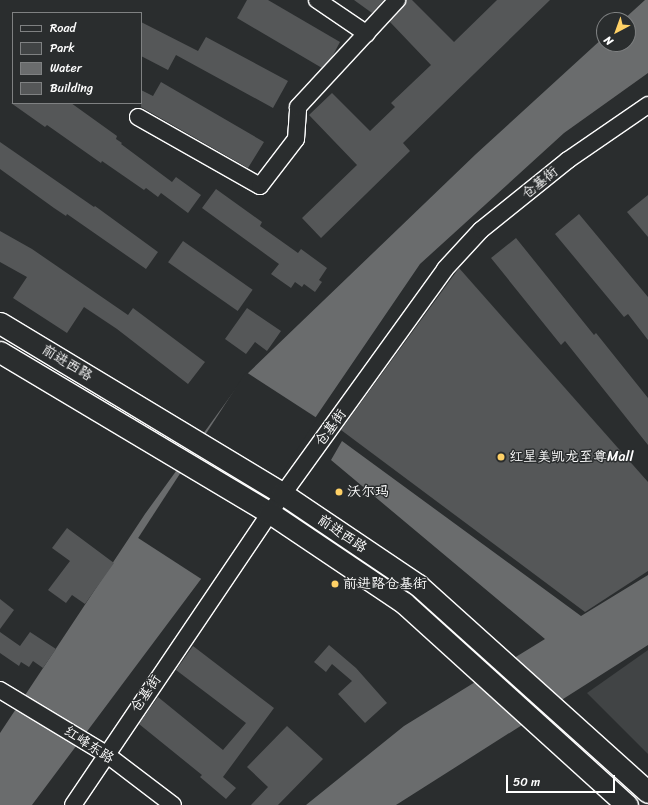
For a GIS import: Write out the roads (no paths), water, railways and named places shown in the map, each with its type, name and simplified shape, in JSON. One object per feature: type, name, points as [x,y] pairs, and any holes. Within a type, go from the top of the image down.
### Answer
[{"type":"main road","name":"前进西路","points":[[0,323],[277,490],[418,585],[648,792]]},
{"type":"main road","name":"前进西路","points":[[0,352],[263,510],[404,603],[627,805]]},
{"type":"street","points":[[317,0],[367,34]]},
{"type":"street","points":[[138,117],[260,186],[296,139],[298,106],[367,34],[397,0]]},
{"type":"street","name":"仓基街","points":[[73,805],[263,510],[445,269],[481,230],[568,160],[648,105]]},
{"type":"street","name":"红峰东路","points":[[2,692],[106,754],[173,805]]},
{"type":"water","points":[[645,0],[648,0],[648,73],[564,133],[420,264],[313,421],[210,567],[32,805],[0,805],[0,733],[145,514],[245,376],[476,154],[596,44],[596,52],[636,52],[636,12],[632,12]]},
{"type":"water","points":[[342,441],[581,616],[648,575],[648,645],[396,805],[306,805],[404,726],[545,639],[331,460]]},
{"type":"place","name":"红星美凯龙至尊Mall","points":[[501,457]]},
{"type":"place","name":"沃尔玛","points":[[339,492]]},
{"type":"place","name":"前进路仓基街","points":[[335,584]]}]
